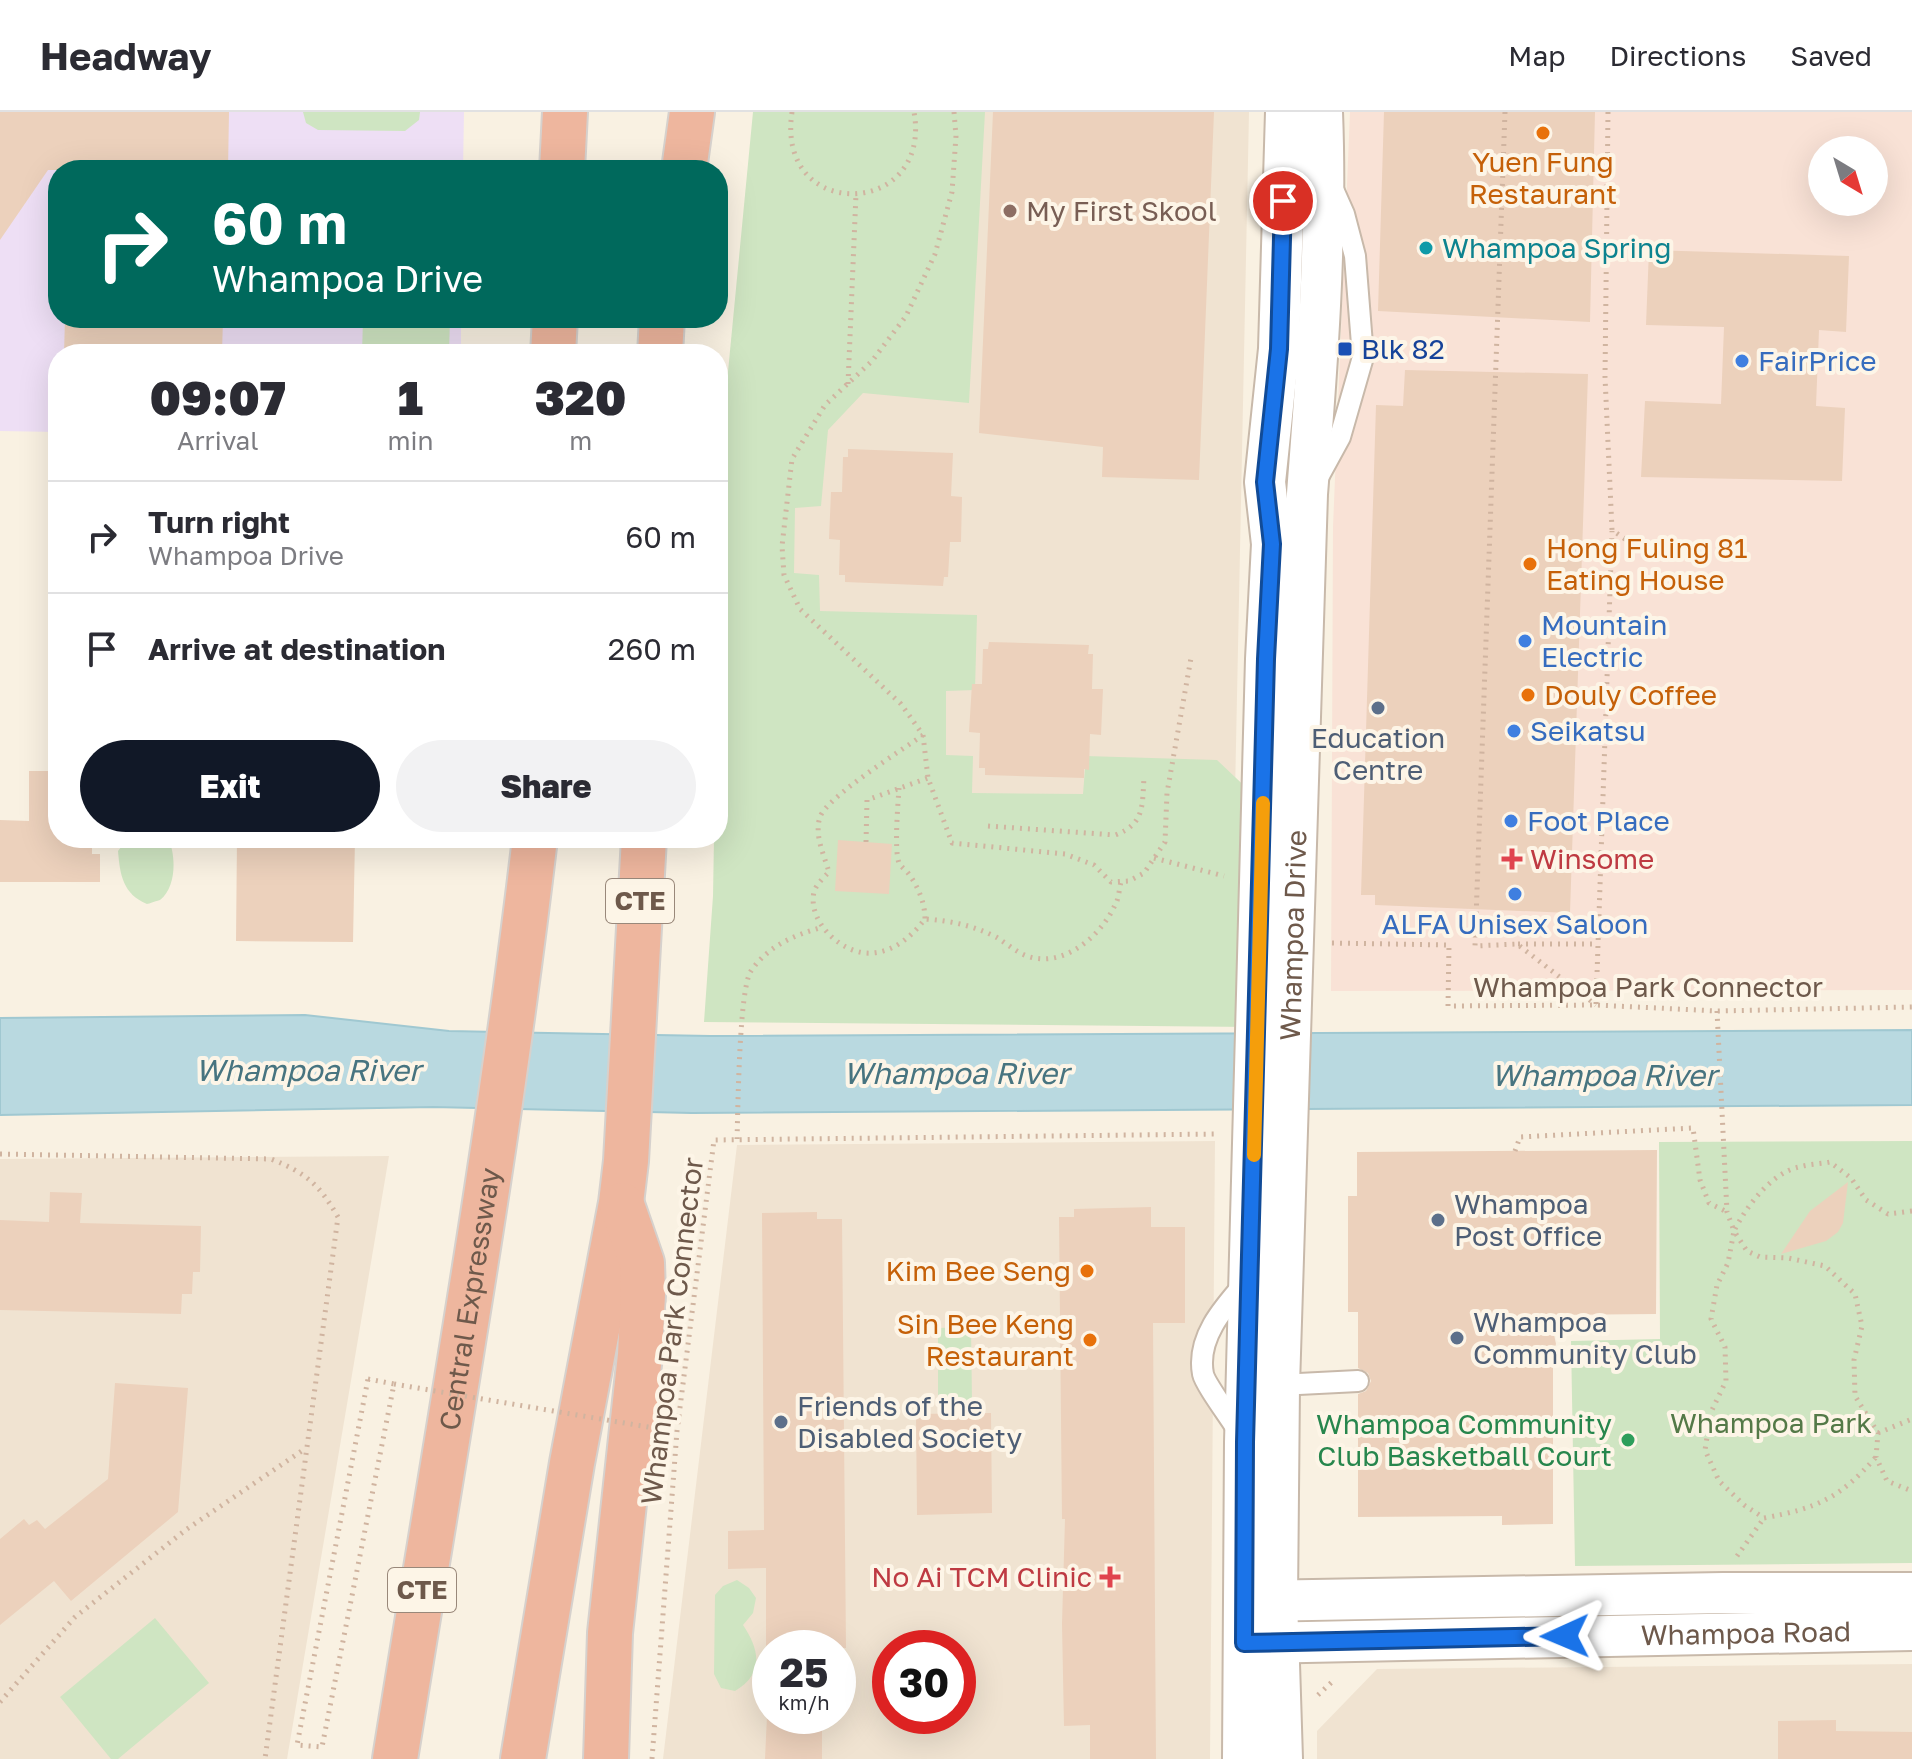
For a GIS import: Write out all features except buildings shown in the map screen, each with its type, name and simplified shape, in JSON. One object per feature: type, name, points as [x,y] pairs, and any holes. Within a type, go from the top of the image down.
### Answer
[{"type":"highway","points":[[563,160],[565,112]]},
{"type":"highway","points":[[670,160],[672,112]]},
{"type":"highway","points":[[685,160],[692,112]]},
{"type":"highway","name":"Central Expressway","points":[[395,1759],[491,1159],[534,848]]},
{"type":"highway","name":"CTE","points":[[523,1759],[572,1463],[624,1182],[643,848]]},
{"type":"highway","points":[[606,1759],[610,1633],[640,1355],[643,1294],[642,1263],[624,1182]]},
{"type":"street","name":"Whampoa Drive","points":[[1261,1601],[1279,1385],[1270,1162],[1274,1012],[1272,544],[1265,482],[1279,349],[1286,112]]},
{"type":"street","name":"Whampoa Drive","points":[[1274,1012],[1318,354],[1324,168],[1322,112]]},
{"type":"street","name":"Whampoa Drive","points":[[1270,1162],[1250,1278],[1245,1442],[1261,1601],[1262,1643],[1282,1759]]},
{"type":"street","name":"Whampoa Road","points":[[1261,1601],[1912,1593]]},
{"type":"street","name":"Whampoa Road","points":[[1262,1643],[1912,1630]]},
{"type":"street","name":"Whampoa Drive","points":[[1243,1759],[1262,1643]]},
{"type":"lane","points":[[1279,1385],[1358,1381]]},
{"type":"path","points":[[792,112],[789,131],[792,152],[803,172],[820,186],[841,194],[863,195],[884,187],[901,173],[913,154],[918,132],[914,112]]},
{"type":"path","points":[[954,112],[956,136],[952,192],[935,254],[906,316],[872,361],[825,405],[792,459],[782,546],[784,575],[800,609],[901,704],[923,735],[928,778],[952,843],[1065,854],[1094,865],[1111,882],[1129,881],[1144,873],[1165,842],[1167,793],[1191,658]]},
{"type":"path","points":[[1505,112],[1475,946],[1597,944]]},
{"type":"path","points":[[1596,1005],[1612,530],[1605,377],[1608,112]]},
{"type":"path","points":[[848,384],[856,194]]},
{"type":"path","points":[[1612,530],[1625,539],[1672,547]]},
{"type":"path","points":[[899,788],[899,863],[920,894],[925,919],[913,935],[871,954],[846,948],[823,927],[814,911],[814,891],[829,872],[818,827],[824,808],[923,735]]},
{"type":"path","points":[[866,842],[867,800],[928,778]]},
{"type":"path","points":[[988,826],[1115,835],[1133,826],[1139,817],[1144,778]]},
{"type":"path","points":[[1154,858],[1227,877]]},
{"type":"path","points":[[925,919],[962,923],[997,938],[1028,957],[1052,959],[1074,952],[1096,932],[1116,905],[1121,882]]},
{"type":"path","points":[[737,1139],[743,1005],[748,974],[771,950],[794,935],[823,927]]},
{"type":"path","name":"Whampoa Park Connector","points":[[1330,943],[1449,945],[1448,1006],[1596,1005],[1717,1011],[1912,1007]]},
{"type":"path","points":[[1517,944],[1596,1005]]},
{"type":"path","points":[[1717,1011],[1727,1212],[1734,1231],[1747,1251],[1760,1257],[1788,1258],[1825,1266],[1855,1294],[1862,1326],[1854,1360],[1855,1396],[1878,1433],[1876,1457],[1887,1481],[1912,1491]]},
{"type":"path","points":[[1515,1151],[1520,1137],[1693,1128],[1700,1180],[1709,1203],[1727,1212]]},
{"type":"path","name":"Whampoa Park Connector","points":[[652,1759],[677,1431],[714,1140],[1219,1134]]},
{"type":"path","points":[[0,1154],[271,1159],[299,1170],[322,1191],[338,1217],[265,1759]]},
{"type":"path","points":[[1876,1457],[1831,1499],[1798,1512],[1764,1518],[1744,1505],[1719,1481],[1705,1450],[1711,1412],[1726,1381],[1725,1347],[1711,1319],[1717,1285],[1728,1263],[1734,1231],[1746,1205],[1795,1167],[1830,1162],[1851,1178],[1866,1200],[1888,1214],[1912,1211]]},
{"type":"path","name":"Whampoa Park Connector","points":[[394,1384],[322,1747],[297,1745],[368,1379],[654,1428]]},
{"type":"path","points":[[1878,1433],[1912,1419]]},
{"type":"path","points":[[0,1702],[75,1617],[187,1529],[306,1448]]},
{"type":"path","points":[[1733,1562],[1764,1518]]},
{"type":"shaded area","points":[[0,112],[464,112],[463,160],[48,160],[48,328],[461,328],[461,344],[48,344],[48,432],[0,431]]},
{"type":"shaded area","points":[[812,112],[1249,112],[1231,989],[750,995]]},
{"type":"shaded area","name":"Whampoa Spring","points":[[1350,112],[1912,112],[1912,990],[1331,991],[1333,527]]},
{"type":"shaded area","points":[[1215,1141],[1210,1759],[663,1759],[737,1145]]},
{"type":"shaded area","points":[[389,1156],[287,1759],[0,1759],[0,1159]]},
{"type":"shaded area","points":[[1912,1664],[1912,1759],[1317,1759],[1317,1731],[1377,1669]]},
{"type":"green space","points":[[303,112],[420,112],[419,120],[405,131],[318,130],[306,123]]},
{"type":"green space","points":[[753,112],[985,112],[969,403],[863,393],[828,430],[821,506],[795,508],[794,573],[819,575],[820,611],[977,615],[975,690],[946,691],[946,755],[973,756],[972,793],[1083,794],[1086,756],[1217,760],[1254,795],[1252,1027],[704,1022],[714,848],[728,848],[728,372]]},
{"type":"green space","points":[[363,328],[450,328],[449,344],[362,344]]},
{"type":"green space","points":[[120,848],[171,848],[172,879],[160,900],[147,904],[133,895],[124,883],[118,851]]},
{"type":"green space","name":"Whampoa Park","points":[[1912,1141],[1912,1563],[1575,1566],[1571,1341],[1660,1339],[1659,1142]]},
{"type":"green space","points":[[971,1327],[972,1402],[938,1403],[938,1328]]},
{"type":"green space","points":[[737,1580],[749,1588],[756,1598],[753,1613],[743,1625],[752,1641],[752,1675],[735,1691],[721,1688],[714,1674],[715,1595],[723,1586]]},
{"type":"green space","points":[[155,1618],[209,1683],[118,1759],[111,1759],[60,1697]]},
{"type":"water","name":"Whampoa River","points":[[305,1015],[449,1031],[710,1036],[1912,1030],[1912,1105],[692,1113],[433,1107],[0,1115],[0,1018]]},
{"type":"slow traffic","points":[[1254,1155],[1263,803]]},
{"type":"place","name":"Yuen Fung Restaurant","points":[[1543,133]]},
{"type":"place","name":"My First Skool","points":[[1010,211]]},
{"type":"place","name":"Whampoa Spring","points":[[1426,248]]},
{"type":"place","name":"Blk 82","points":[[1345,349]]},
{"type":"place","name":"FairPrice","points":[[1742,361]]},
{"type":"place","name":"Hong Fuling 81 Eating House","points":[[1530,564]]},
{"type":"place","name":"Mountain Electric","points":[[1525,641]]},
{"type":"place","name":"Douly Coffee","points":[[1528,695]]},
{"type":"place","name":"Education Centre","points":[[1378,708]]},
{"type":"place","name":"Seikatsu","points":[[1514,731]]},
{"type":"place","name":"Foot Place","points":[[1511,821]]},
{"type":"place","name":"Winsome","points":[[1512,859]]},
{"type":"place","name":"ALFA Unisex Saloon","points":[[1515,894]]},
{"type":"place","name":"Whampoa Post Office","points":[[1438,1220]]},
{"type":"place","name":"Kim Bee Seng","points":[[1087,1271]]},
{"type":"place","name":"Whampoa Community Club","points":[[1457,1338]]},
{"type":"place","name":"Sin Bee Keng Restaurant","points":[[1090,1340]]},
{"type":"place","name":"Friends of the Disabled Society","points":[[781,1422]]},
{"type":"place","name":"Whampoa Community Club Basketball Court","points":[[1628,1440]]},
{"type":"place","name":"No Ai TCM Clinic","points":[[1110,1577]]},
{"type":"route","points":[[1283,201],[1279,349],[1265,482],[1272,544],[1266,659],[1245,1417],[1244,1643],[1565,1636]]}]
